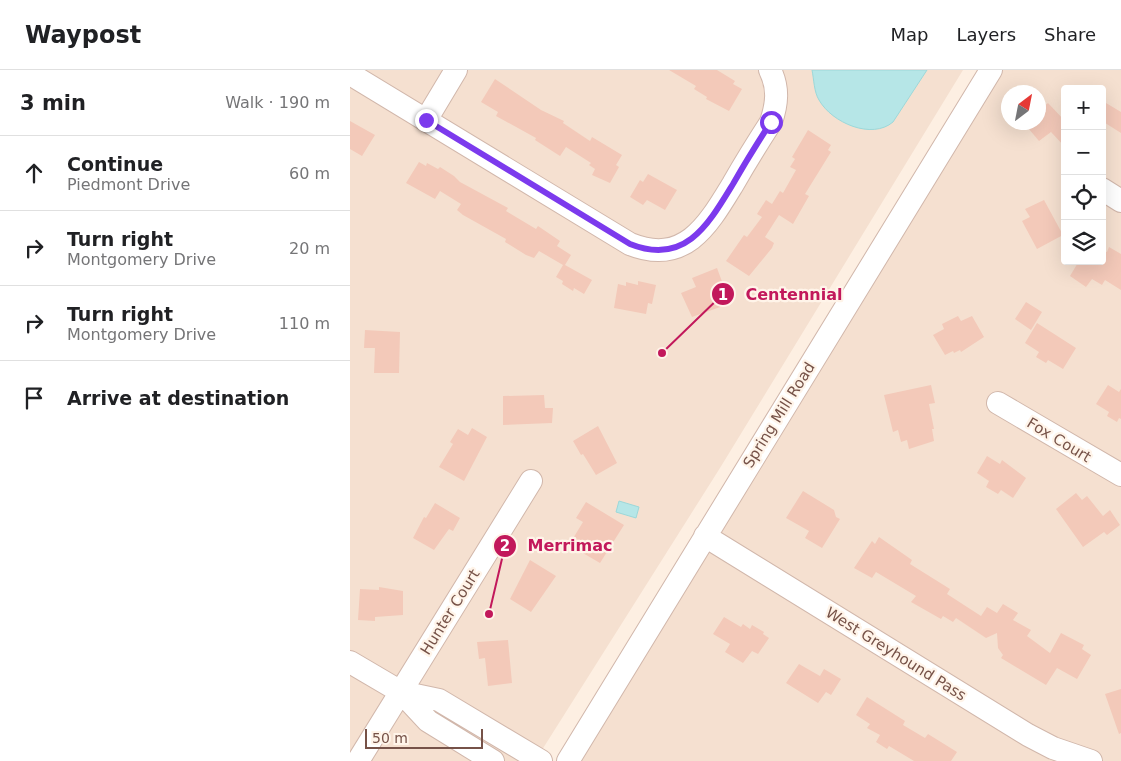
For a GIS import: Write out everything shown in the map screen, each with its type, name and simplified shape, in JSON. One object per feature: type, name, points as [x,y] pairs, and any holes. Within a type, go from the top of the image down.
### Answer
[{"type":"street","points":[[426,120],[456,70]]},
{"type":"street","points":[[350,74],[630,244],[651,250],[671,249],[689,241],[704,229],[715,213],[771,122],[776,106],[777,92],[770,70]]},
{"type":"street","name":"Spring Mill Road","points":[[568,761],[991,70]]},
{"type":"street","points":[[1106,191],[1121,200]]},
{"type":"street","name":"Fox Court","points":[[998,403],[1121,475]]},
{"type":"street","name":"Hunter Court","points":[[358,761],[531,481]]},
{"type":"street","name":"West Greyhound Pass","points":[[705,536],[1028,735],[1053,748],[1091,761]]},
{"type":"street","points":[[350,662],[400,692],[428,721],[493,761]]},
{"type":"street","points":[[400,692],[439,700],[541,761]]},
{"type":"shaded area","points":[[350,70],[963,70],[720,468],[535,761],[350,761]]},
{"type":"shaded area","points":[[1003,70],[1121,70],[1121,761],[580,761]]},
{"type":"water","points":[[812,70],[927,70],[893,122],[884,127],[864,129],[843,122],[825,108],[816,93]]},
{"type":"water","points":[[619,501],[639,507],[636,518],[616,512]]},
{"type":"building","points":[[669,70],[717,70],[735,81],[733,84],[742,89],[729,111],[706,99],[707,97],[694,89],[696,86]]},
{"type":"building","points":[[495,79],[541,110],[564,121],[563,123],[590,141],[592,137],[622,155],[616,165],[619,167],[610,183],[592,175],[595,169],[589,165],[591,163],[566,147],[560,156],[535,140],[536,138],[496,116],[498,112],[481,102]]},
{"type":"building","points":[[1048,103],[1061,117],[1061,143],[1051,132],[1039,141],[1030,130],[1046,130],[1046,105]]},
{"type":"building","points":[[1106,103],[1121,112],[1121,133],[1106,124]]},
{"type":"building","points":[[350,121],[375,135],[362,156],[350,149]]},
{"type":"building","points":[[808,130],[831,145],[828,150],[831,152],[805,194],[809,196],[793,224],[779,215],[765,237],[774,243],[772,248],[749,276],[726,261],[744,235],[747,237],[762,217],[757,214],[766,200],[772,204],[780,191],[783,193],[796,170],[790,167],[795,159],[792,157]]},
{"type":"building","points":[[419,162],[426,166],[427,163],[438,169],[440,167],[460,182],[508,208],[506,211],[536,229],[538,226],[560,241],[557,246],[571,255],[565,265],[592,280],[584,294],[574,288],[573,291],[562,284],[563,281],[556,277],[563,265],[539,251],[534,258],[526,255],[505,242],[506,239],[463,215],[457,210],[461,204],[440,191],[435,199],[406,183]]},
{"type":"building","points":[[648,174],[677,190],[665,210],[647,200],[643,205],[630,197],[640,180],[643,182]]},
{"type":"building","points":[[1044,200],[1061,231],[1061,236],[1037,249],[1022,221],[1030,217],[1025,209]]},
{"type":"building","points":[[1109,247],[1121,254],[1121,290],[1105,280],[1102,285],[1092,279],[1086,287],[1070,276],[1077,265],[1106,265]]},
{"type":"building","points":[[717,268],[724,287],[717,291],[723,306],[692,317],[681,293],[696,287],[692,278]]},
{"type":"building","points":[[638,281],[656,285],[652,304],[648,303],[646,314],[614,308],[618,284],[626,286],[626,282],[638,285]]},
{"type":"building","points":[[1026,302],[1042,312],[1031,330],[1015,319]]},
{"type":"building","points":[[958,316],[961,321],[972,316],[984,337],[961,352],[960,350],[954,353],[953,351],[945,355],[933,335],[944,329],[942,324]]},
{"type":"building","points":[[1037,323],[1076,348],[1063,369],[1048,360],[1046,363],[1036,357],[1039,352],[1025,343]]},
{"type":"building","points":[[365,330],[400,332],[399,373],[374,373],[375,348],[364,348]]},
{"type":"building","points":[[931,385],[935,403],[929,404],[934,429],[932,429],[934,441],[909,449],[907,440],[901,442],[898,430],[893,432],[884,395]]},
{"type":"building","points":[[1108,385],[1119,392],[1121,389],[1121,419],[1119,418],[1117,422],[1107,416],[1109,412],[1096,404]]},
{"type":"building","points":[[544,395],[545,408],[553,408],[552,423],[503,425],[503,396]]},
{"type":"building","points":[[598,426],[617,463],[596,475],[573,441]]},
{"type":"building","points":[[472,428],[487,437],[464,481],[439,467],[453,444],[450,442],[458,429],[468,435]]},
{"type":"building","points":[[987,456],[1000,464],[1002,460],[1026,478],[1013,498],[1001,490],[998,494],[986,487],[989,481],[977,473]]},
{"type":"building","points":[[803,491],[834,510],[836,517],[840,519],[822,548],[805,538],[809,531],[786,518]]},
{"type":"building","points":[[1076,493],[1082,500],[1087,496],[1103,516],[1110,510],[1120,525],[1107,535],[1104,532],[1083,547],[1056,509]]},
{"type":"building","points":[[586,502],[624,525],[600,563],[569,545],[583,522],[576,518]]},
{"type":"building","points":[[435,503],[460,518],[453,531],[449,529],[434,550],[413,538],[424,517],[426,518]]},
{"type":"building","points":[[879,537],[912,560],[910,564],[950,589],[947,594],[981,616],[987,607],[997,613],[1003,604],[1018,613],[1013,620],[1031,630],[1027,636],[1050,653],[1061,633],[1084,645],[1082,649],[1091,655],[1077,679],[1057,668],[1046,685],[1001,658],[1003,655],[998,648],[997,633],[986,638],[956,618],[953,622],[943,616],[941,619],[911,602],[916,596],[876,572],[872,578],[854,568],[872,541],[875,544]]},
{"type":"building","points":[[530,560],[556,576],[531,612],[510,599]]},
{"type":"building","points":[[379,587],[403,591],[403,615],[375,617],[375,621],[358,620],[360,589],[379,590]]},
{"type":"building","points":[[724,617],[741,627],[743,624],[750,629],[752,625],[764,632],[763,634],[769,638],[758,654],[752,651],[743,663],[725,652],[730,644],[713,634]]},
{"type":"building","points":[[508,640],[512,683],[488,686],[485,658],[479,659],[477,642]]},
{"type":"building","points":[[799,664],[820,676],[824,669],[841,679],[831,695],[826,692],[818,703],[786,683]]},
{"type":"building","points":[[1121,689],[1121,733],[1119,734],[1105,694]]},
{"type":"building","points":[[867,697],[905,721],[903,725],[925,738],[928,734],[957,752],[951,761],[914,761],[889,746],[887,749],[876,742],[880,735],[867,728],[870,724],[856,715]]},
{"type":"place","name":"Centennial","points":[[662,353]]},
{"type":"place","name":"Merrimac","points":[[489,614]]},
{"type":"route","points":[[426,120],[630,244],[651,250],[671,249],[686,244],[704,229],[771,122]]}]
